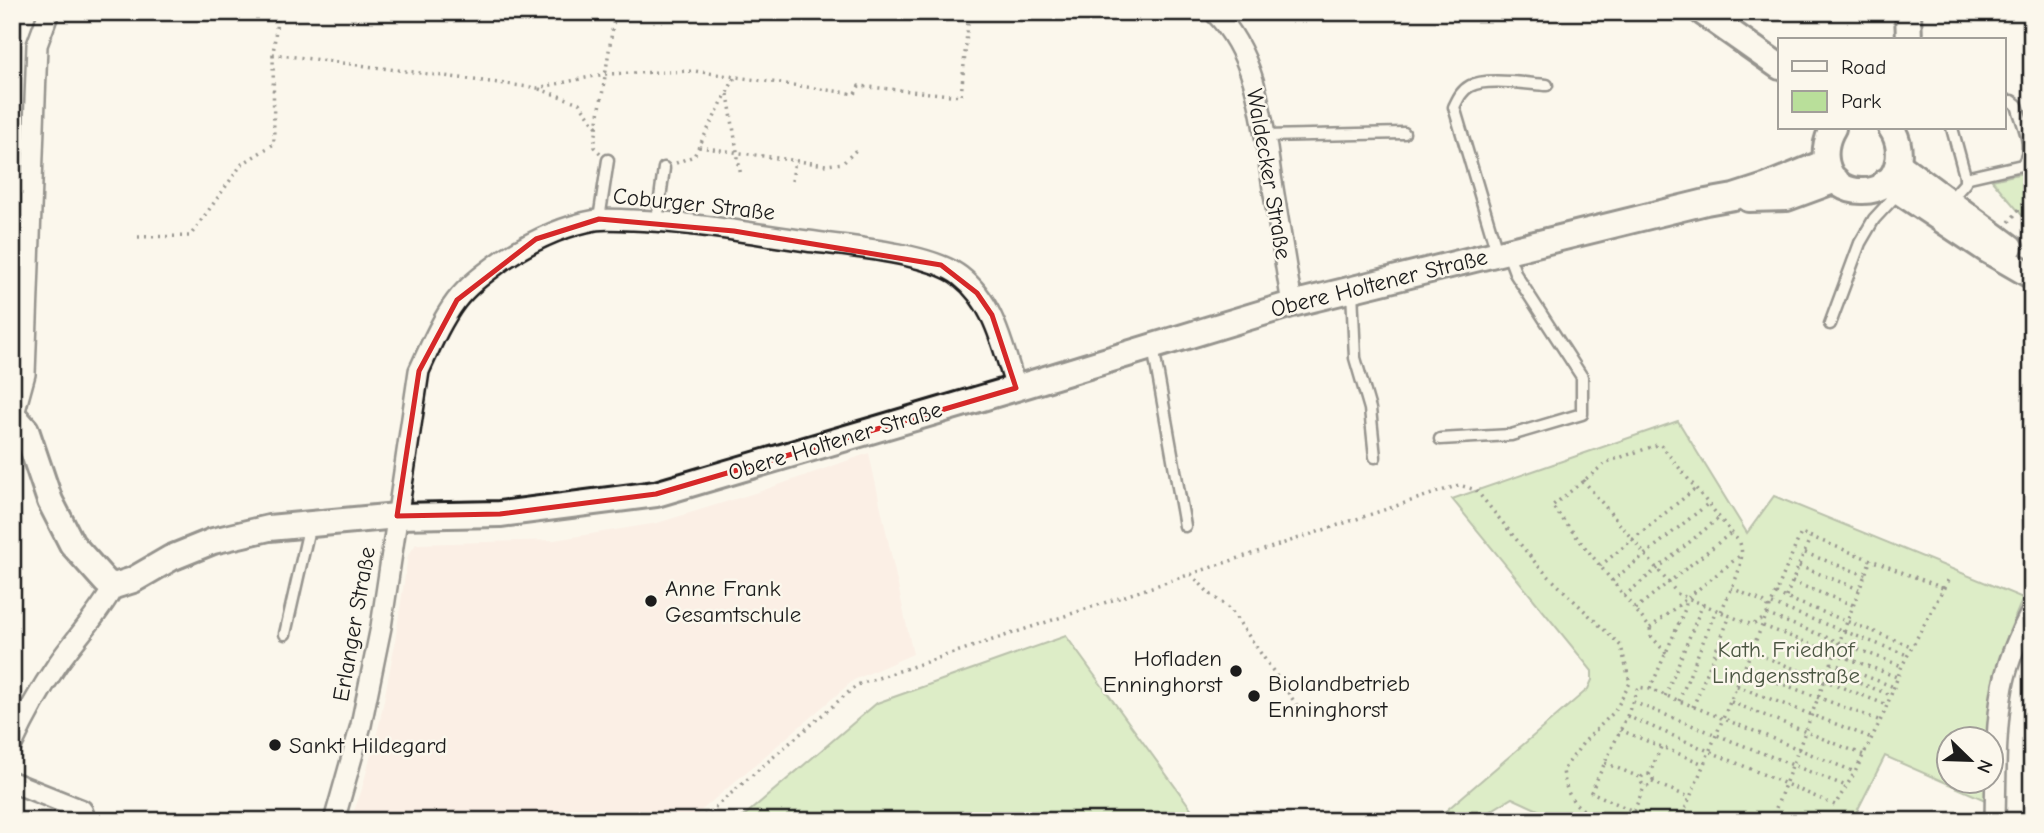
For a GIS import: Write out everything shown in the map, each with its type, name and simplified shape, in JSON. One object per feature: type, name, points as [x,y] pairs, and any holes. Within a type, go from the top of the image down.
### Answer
[{"type":"street","points":[[12,745],[58,663],[102,609],[114,586],[106,582],[72,544],[50,501],[26,430],[13,414],[25,374],[22,184],[37,46],[49,12]]},
{"type":"street","name":"Waldecker Straße","points":[[1214,12],[1225,23],[1244,55],[1258,97],[1292,304]]},
{"type":"street","points":[[1908,12],[1909,38]]},
{"type":"street","points":[[1709,18],[1778,66]]},
{"type":"street","points":[[1709,18],[1778,79]]},
{"type":"street","points":[[1831,130],[1824,153],[1831,171],[1848,188],[1863,191],[1894,179],[1949,202],[2032,265]]},
{"type":"street","points":[[1894,130],[1900,152],[1894,179]]},
{"type":"street","name":"Obere Holtener Straße","points":[[114,586],[133,580],[171,558],[213,541],[269,528],[397,516],[500,514],[656,494],[1292,304],[1831,171]]},
{"type":"street","points":[[1894,179],[1987,250],[2032,276]]},
{"type":"street","name":"Coburger Straße","points":[[397,516],[419,371],[457,300],[487,271],[536,239],[599,219],[657,221],[838,245],[942,265],[960,276],[977,293],[992,315],[1016,388]]},
{"type":"street","name":"Erlanger Straße","points":[[334,821],[361,725],[381,627],[397,516]]},
{"type":"street","points":[[1995,821],[1997,747],[2003,685],[2023,628],[2032,611]]},
{"type":"street","points":[[12,782],[82,810],[86,821]]},
{"type":"lane","points":[[1440,439],[1511,435],[1582,414],[1582,377],[1502,251],[1454,107],[1468,86],[1479,82],[1547,85]]},
{"type":"lane","points":[[1965,178],[2022,165],[2027,158],[2029,148],[2017,105],[2006,101]]},
{"type":"lane","points":[[1949,202],[1965,183],[1953,130]]},
{"type":"lane","points":[[1264,136],[1404,133]]},
{"type":"lane","points":[[599,219],[608,160]]},
{"type":"lane","points":[[657,221],[664,168]]},
{"type":"lane","points":[[1830,324],[1860,243],[1894,179]]},
{"type":"lane","points":[[1352,289],[1355,358],[1370,409],[1375,457]]},
{"type":"lane","points":[[1153,347],[1185,526]]},
{"type":"lane","points":[[285,634],[310,524]]},
{"type":"path","points":[[138,237],[190,236],[242,164],[274,144],[274,54],[278,12]]},
{"type":"path","points":[[608,160],[594,146],[615,12]]},
{"type":"path","points":[[537,88],[605,74],[695,71],[855,94],[859,86],[961,96],[969,12]]},
{"type":"path","points":[[274,54],[537,88],[579,103],[597,127]]},
{"type":"path","points":[[664,168],[694,156],[735,76]]},
{"type":"path","points":[[727,92],[741,177]]},
{"type":"path","points":[[699,146],[827,164],[843,163],[856,150]]},
{"type":"path","points":[[792,181],[795,160]]},
{"type":"path","points":[[1997,237],[2026,201],[2032,198]]},
{"type":"path","points":[[1666,653],[1651,636],[1650,628],[1552,506],[1607,462],[1660,444],[1732,532],[1743,553],[1731,588],[1679,701]]},
{"type":"path","points":[[1583,480],[1678,594],[1752,625],[1762,622],[1768,615],[1768,606],[1731,588]]},
{"type":"path","points":[[699,821],[857,685],[1459,485],[1476,490],[1538,566],[1621,646],[1630,683],[1615,711],[1583,743],[1563,770],[1566,792],[1583,810],[1604,821]]},
{"type":"path","points":[[1600,566],[1696,488]]},
{"type":"path","points":[[1612,582],[1709,503]]},
{"type":"path","points":[[1624,596],[1720,517]]},
{"type":"path","points":[[1635,609],[1732,532]]},
{"type":"path","points":[[1680,821],[1801,533],[1943,588]]},
{"type":"path","points":[[1786,597],[1811,537]]},
{"type":"path","points":[[1650,628],[1743,553]]},
{"type":"path","points":[[1805,553],[1865,575]]},
{"type":"path","points":[[1771,821],[1871,559]]},
{"type":"path","points":[[1799,566],[1860,590]]},
{"type":"path","points":[[1191,574],[1209,593],[1230,609],[1306,717]]},
{"type":"path","points":[[1627,716],[1835,805],[1856,772],[1881,721],[1907,655],[1948,580]]},
{"type":"path","points":[[1792,582],[1853,606]]},
{"type":"path","points":[[1776,594],[1912,646]]},
{"type":"path","points":[[1650,690],[1685,609],[1687,598]]},
{"type":"path","points":[[1665,696],[1703,604]]},
{"type":"path","points":[[1772,604],[1907,655]]},
{"type":"path","points":[[1768,615],[1902,666]]},
{"type":"path","points":[[1693,707],[1730,616]]},
{"type":"path","points":[[1763,626],[1898,677]]},
{"type":"path","points":[[1752,652],[1887,705]]},
{"type":"path","points":[[1830,663],[1894,687]]},
{"type":"path","points":[[1744,670],[1881,721]]},
{"type":"path","points":[[1828,671],[1891,695]]},
{"type":"path","points":[[1737,686],[1872,738]]},
{"type":"path","points":[[1655,821],[1591,792],[1638,687],[1856,772]]},
{"type":"path","points":[[1633,702],[1847,786]]},
{"type":"path","points":[[1731,702],[1864,755]]},
{"type":"path","points":[[1620,730],[1704,764]]},
{"type":"path","points":[[1649,775],[1661,747]]},
{"type":"path","points":[[1605,763],[1642,778]]},
{"type":"path","points":[[1644,774],[1654,778],[1650,787],[1640,783],[1642,778],[1644,774]]},
{"type":"path","points":[[1652,782],[1690,798]]},
{"type":"path","points":[[1634,811],[1645,785]]},
{"type":"highlighted area","points":[[599,219],[734,231],[941,265],[977,293],[992,315],[1016,388],[656,494],[500,514],[397,516],[419,371],[457,300],[536,239]]},
{"type":"shaded area","name":"Anne Frank Gesamtschule","points":[[869,453],[913,654],[854,680],[689,821],[350,821],[361,792],[379,725],[408,555],[416,544],[554,540],[657,523],[761,491]]},
{"type":"green space","points":[[2032,171],[2032,227],[1992,180]]},
{"type":"green space","name":"Kath. Friedhof Lindgensstraße","points":[[1678,421],[1747,533],[1774,496],[2023,598],[1998,666],[1988,724],[1936,724],[1936,778],[1885,756],[1852,821],[1562,821],[1512,798],[1474,821],[1434,821],[1588,689],[1592,680],[1592,671],[1452,499]]},
{"type":"green space","points":[[1066,636],[1200,821],[738,821],[877,703]]},
{"type":"green space","name":"Kath. Friedhof Lindgensstraße","points":[[1971,794],[1985,794],[1985,800]]},
{"type":"place","name":"Anne Frank Gesamtschule","points":[[651,601]]},
{"type":"place","name":"Hofladen Enninghorst","points":[[1236,671]]},
{"type":"place","name":"Biolandbetrieb Enninghorst","points":[[1254,696]]},
{"type":"place","name":"Sankt Hildegard","points":[[275,745]]}]
